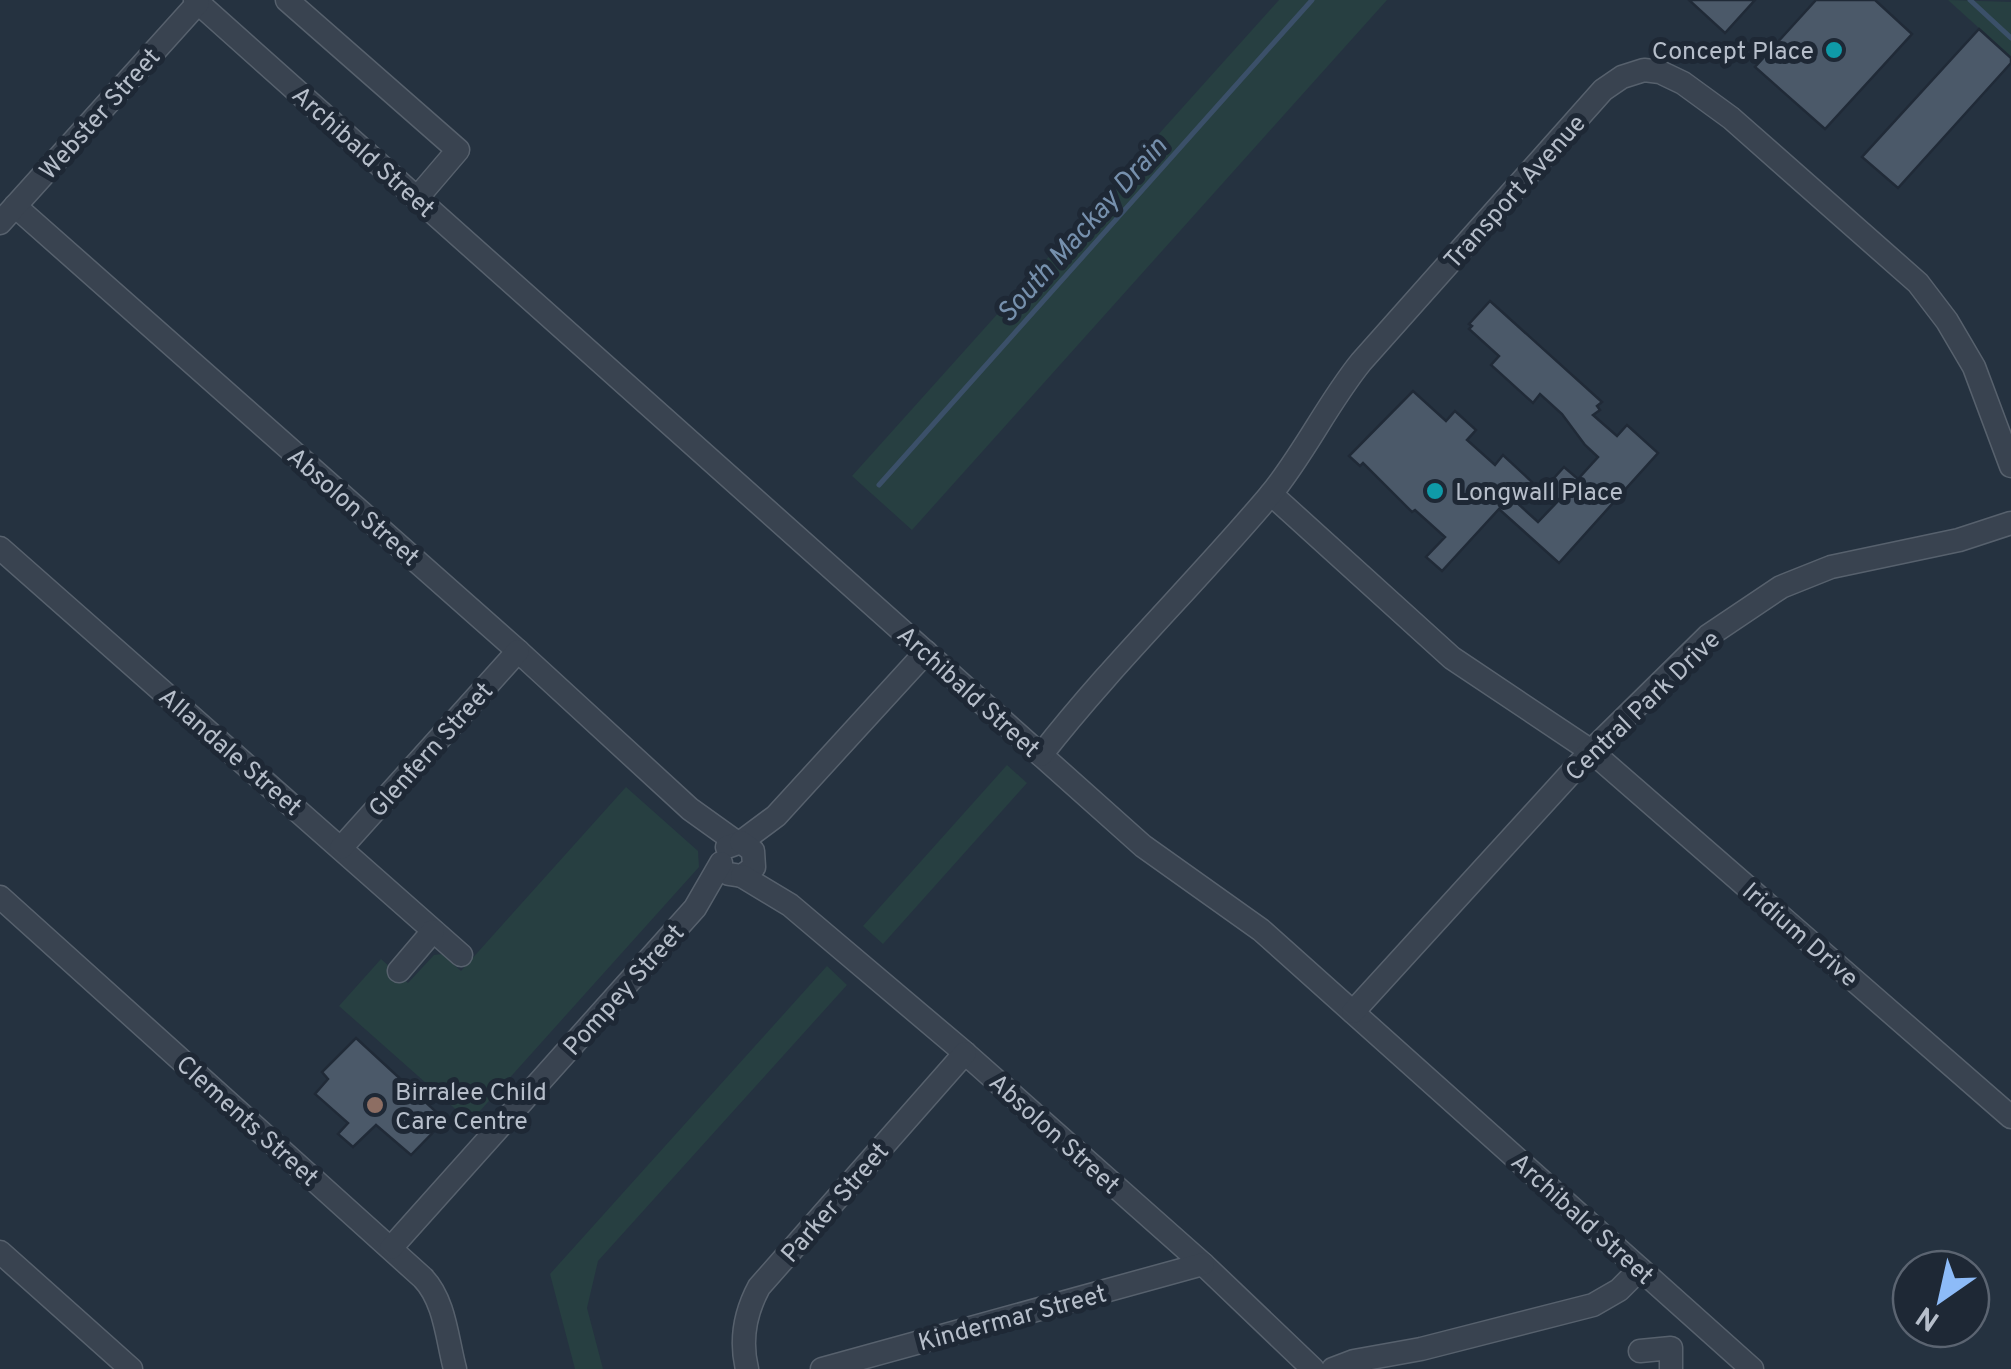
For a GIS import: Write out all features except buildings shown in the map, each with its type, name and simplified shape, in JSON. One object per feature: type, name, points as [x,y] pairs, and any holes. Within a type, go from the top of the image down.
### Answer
[{"type":"street","points":[[287,0],[458,150],[417,198]]},
{"type":"street","name":"Archibald Street","points":[[196,2],[1143,846],[1260,930],[1752,1369]]},
{"type":"street","name":"Webster Street","points":[[8,215],[196,2]]},
{"type":"street","name":"Transport Avenue","points":[[1041,755],[1106,674],[1271,494],[1338,390],[1361,362],[1603,90],[1622,77],[1644,70],[1660,72],[1708,99],[1918,283],[1947,321],[1974,368],[2011,466]]},
{"type":"street","name":"Absolon Street","points":[[8,215],[518,651],[739,859],[965,1053],[1202,1264],[1313,1369]]},
{"type":"street","points":[[1271,494],[1452,658],[1592,751]]},
{"type":"street","name":"Central Park Drive","points":[[1352,1012],[1592,751],[1708,636],[1781,587],[1832,567],[1959,540],[2011,523]]},
{"type":"street","name":"Allandale Street","points":[[0,548],[461,955]]},
{"type":"street","name":"Glenfern Street","points":[[341,848],[518,651]]},
{"type":"street","name":"Pompey Street","points":[[391,1248],[926,652]]},
{"type":"street","name":"Iridium Drive","points":[[1592,751],[2011,1117]]},
{"type":"street","name":"Clements Street","points":[[0,897],[434,1289],[455,1369]]},
{"type":"street","points":[[399,971],[433,931]]},
{"type":"street","name":"Parker Street","points":[[748,1369],[744,1340],[748,1307],[759,1287],[965,1053]]},
{"type":"street","points":[[0,1252],[130,1369]]},
{"type":"street","name":"Kindermar Street","points":[[822,1369],[1202,1264]]},
{"type":"street","points":[[1332,1369],[1592,1305],[1619,1290],[1640,1269]]},
{"type":"street","points":[[1640,1351],[1671,1359],[1697,1320]]},
{"type":"green space","points":[[1279,0],[1387,0],[912,530],[852,476]]},
{"type":"green space","points":[[1948,0],[2011,2],[2011,57]]},
{"type":"green space","points":[[1007,765],[1027,783],[883,944],[863,926]]},
{"type":"green space","points":[[626,787],[698,851],[699,867],[470,1122],[339,1006],[381,959],[408,983],[434,955],[442,954],[461,971]]},
{"type":"green space","points":[[827,966],[847,985],[598,1261],[587,1308],[603,1369],[575,1369],[550,1274]]},
{"type":"waterway","name":"South Mackay Drain","points":[[879,485],[1312,0]]},
{"type":"waterway","points":[[1970,0],[2011,38]]},
{"type":"place","name":"Concept Place","points":[[1834,50]]},
{"type":"place","name":"Longwall Place","points":[[1435,491]]},
{"type":"place","name":"Birralee Child Care Centre","points":[[375,1105]]}]
